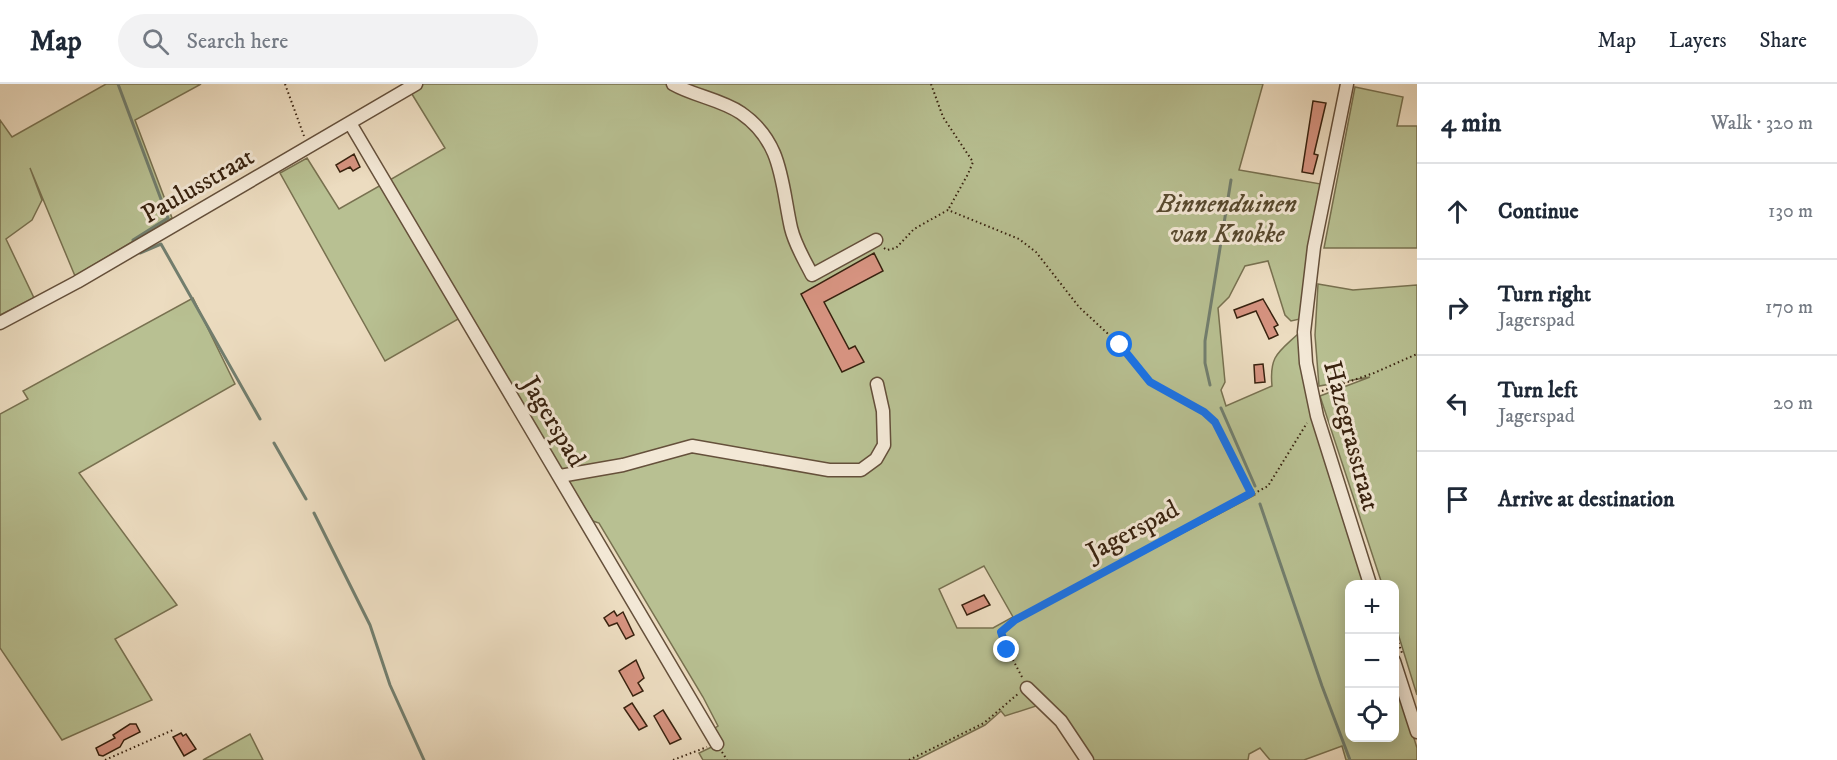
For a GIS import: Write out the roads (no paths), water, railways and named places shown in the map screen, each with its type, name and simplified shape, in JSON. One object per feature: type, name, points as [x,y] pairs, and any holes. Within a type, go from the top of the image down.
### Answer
[{"type":"street","name":"Paulusstraat","points":[[0,323],[310,147],[416,84]]},
{"type":"street","points":[[673,84],[728,106],[756,125],[765,135],[778,158],[792,229],[812,275],[876,240]]},
{"type":"street","name":"Hazegrasstraat","points":[[1347,84],[1309,283],[1304,332],[1311,394],[1368,580]]},
{"type":"street","name":"Jagerspad","points":[[350,123],[717,744]]},
{"type":"street","points":[[560,476],[623,465],[692,446],[757,455],[829,470],[861,470],[876,459],[884,445],[884,411],[877,384]]},
{"type":"street","points":[[1399,674],[1417,732]]},
{"type":"street","points":[[1027,688],[1061,721],[1087,760]]},
{"type":"waterway","points":[[118,84],[168,218],[133,240]]},
{"type":"waterway","points":[[1210,385],[1205,363],[1205,341],[1231,180]]},
{"type":"waterway","points":[[140,253],[161,244],[260,419]]},
{"type":"waterway","points":[[1221,408],[1255,486]]},
{"type":"waterway","points":[[274,443],[306,499]]},
{"type":"waterway","points":[[1260,504],[1322,686],[1350,760]]},
{"type":"waterway","points":[[314,513],[370,625],[390,685],[424,760]]},
{"type":"park label","name":"Binnenduinen van Knokke","points":[[1227,219]]}]
